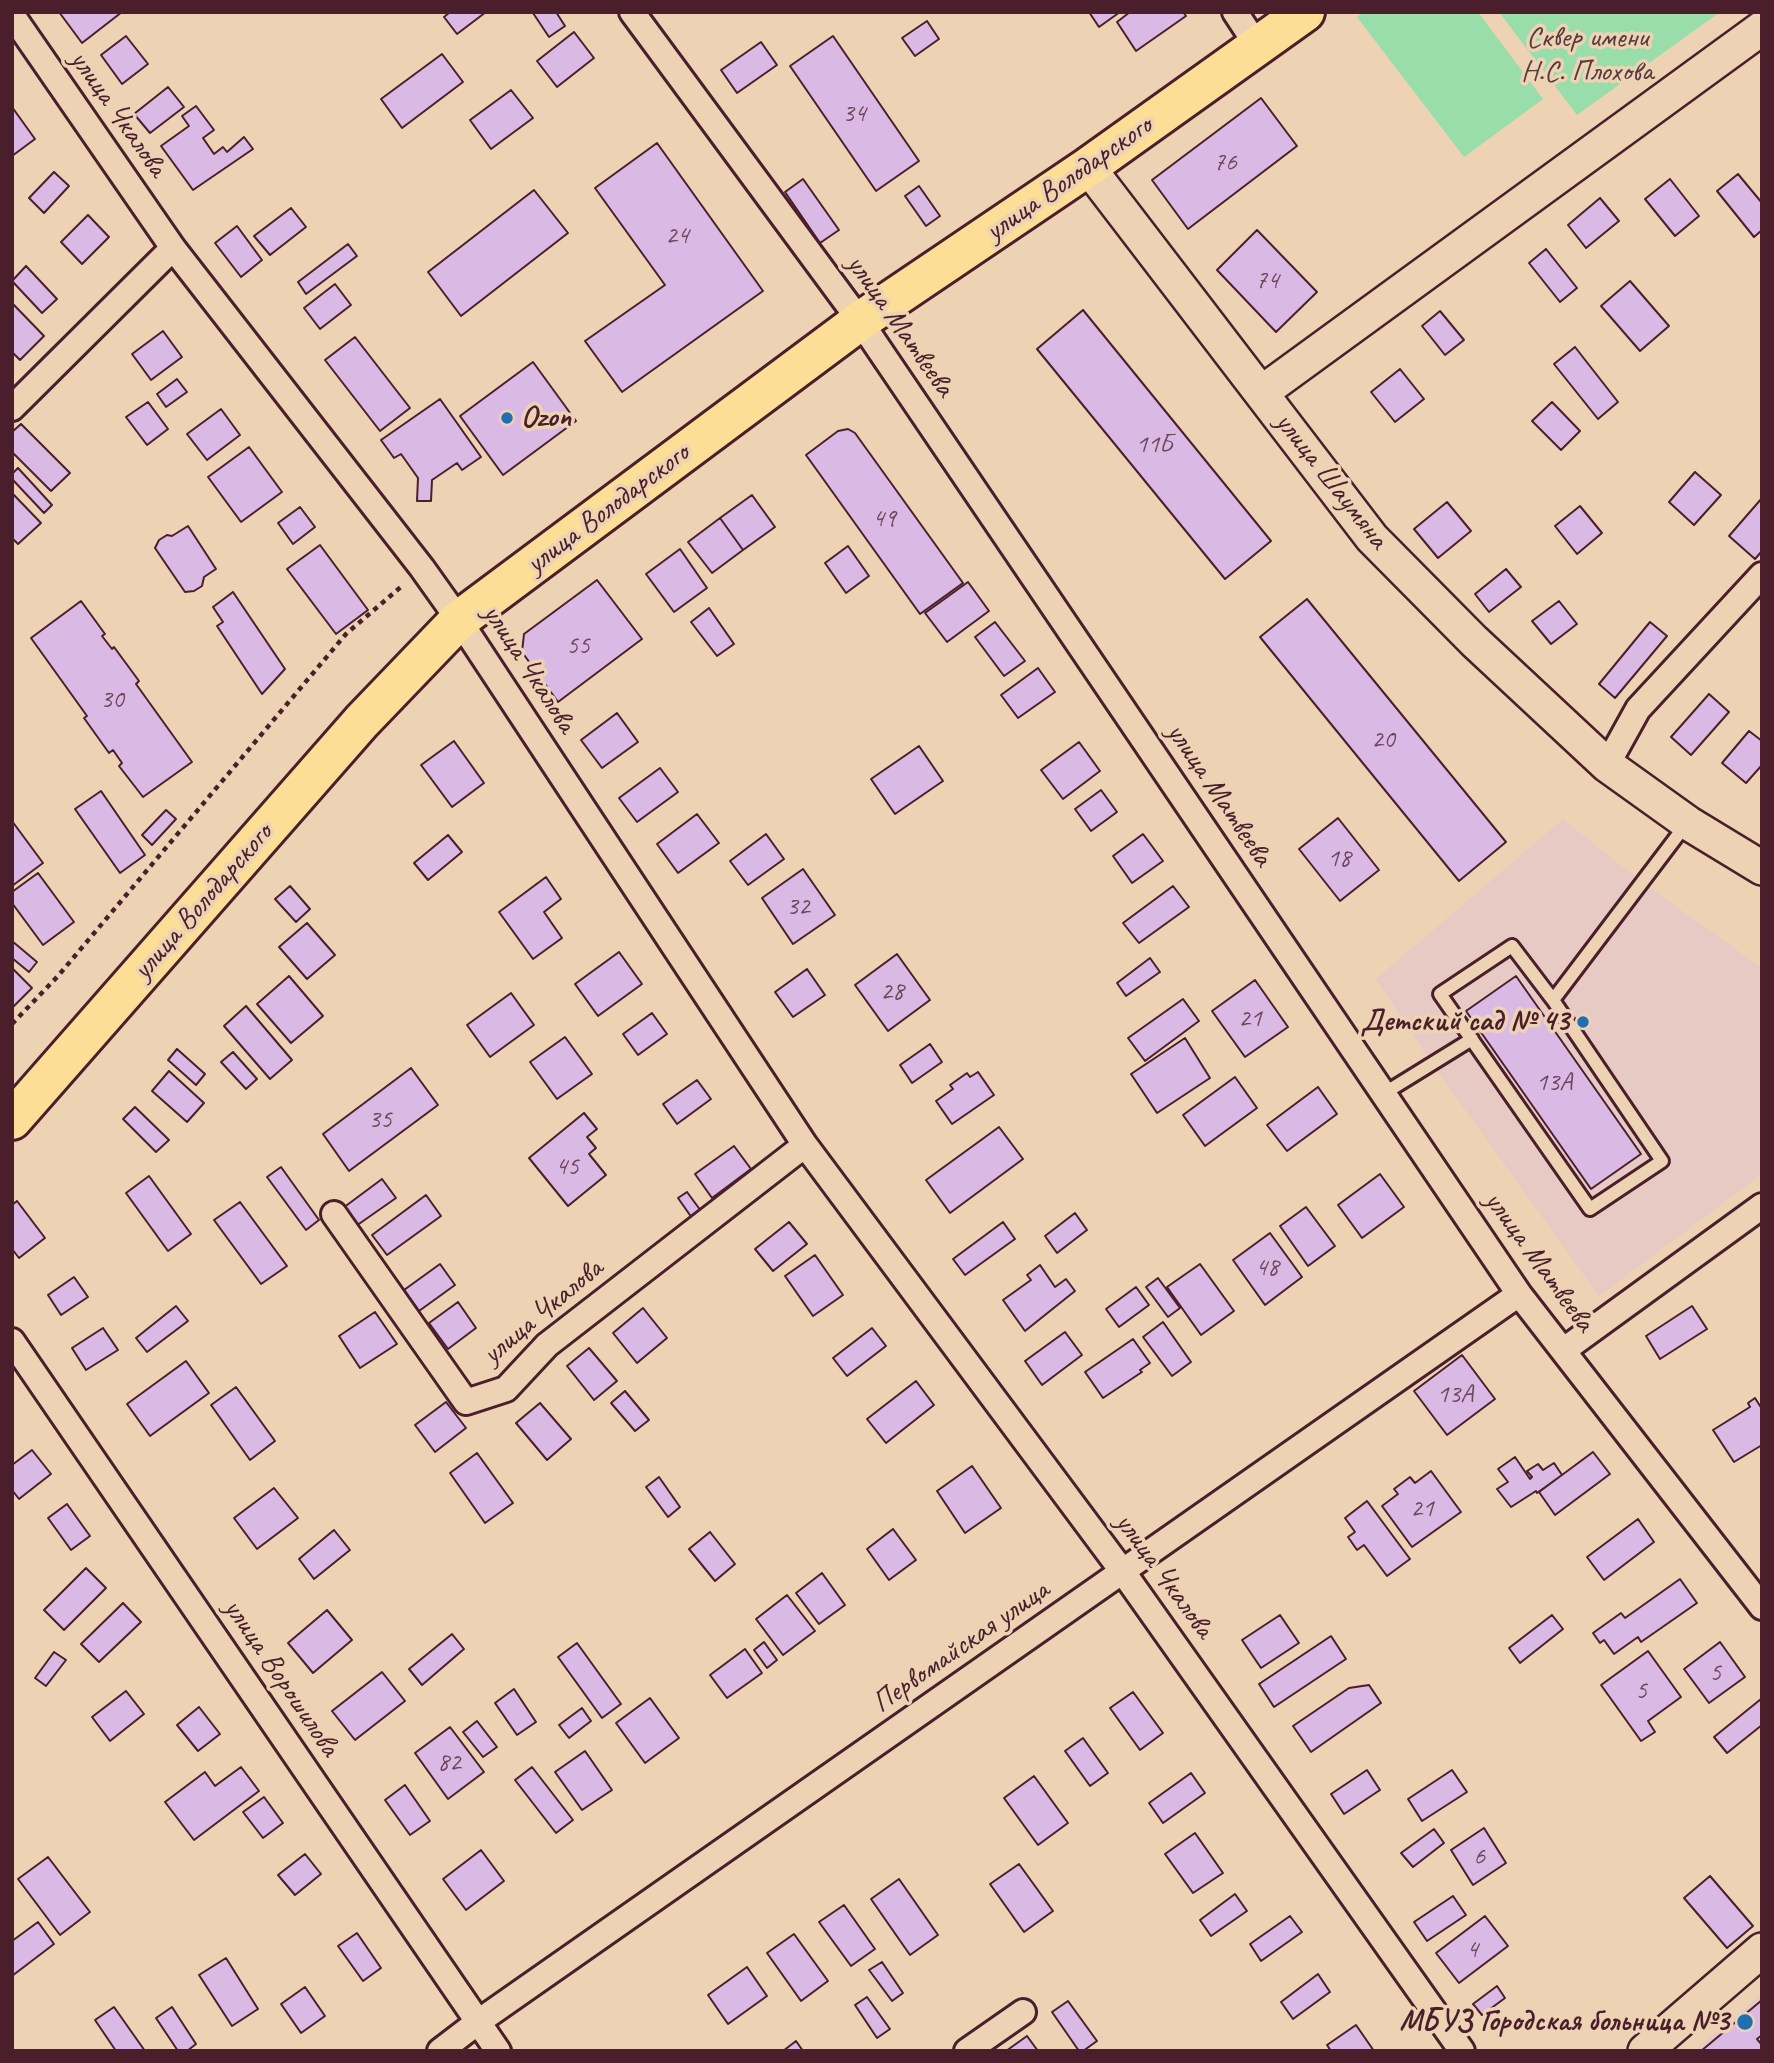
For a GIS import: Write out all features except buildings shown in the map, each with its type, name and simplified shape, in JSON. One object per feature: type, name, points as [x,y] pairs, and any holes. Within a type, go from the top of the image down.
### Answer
[{"type":"main road","name":"улица Володарского","points":[[12,1120],[362,721],[459,620],[860,321],[1088,167],[1305,12]]},
{"type":"main road","points":[[1261,393],[1762,28]]},
{"type":"main road","name":"улица Шаумяна","points":[[1088,167],[1372,537],[1474,641],[1607,765],[1688,822],[1762,867]]},
{"type":"main road","points":[[1645,2051],[1762,1951]]},
{"type":"street","name":"улица Матвеева","points":[[632,12],[860,321],[1519,1294],[1762,1607]]},
{"type":"street","points":[[1235,12],[1258,47]]},
{"type":"street","name":"улица Чкалова","points":[[12,15],[173,248],[422,568],[805,1145],[1123,1572],[1462,2051]]},
{"type":"street","points":[[12,408],[173,248]]},
{"type":"street","points":[[1607,765],[1638,709],[1762,575]]},
{"type":"street","name":"улица Чкалова","points":[[334,1214],[466,1402],[506,1389],[547,1345],[805,1145]]},
{"type":"street","points":[[1564,1350],[1762,1206]]},
{"type":"street","name":"Первомайская улица","points":[[440,2051],[1519,1294]]},
{"type":"street","name":"улица Ворошилова","points":[[12,1340],[498,2051]]},
{"type":"street","points":[[967,2051],[1023,2012]]},
{"type":"lane","points":[[1553,1000],[1688,822]]},
{"type":"lane","points":[[1513,946],[1553,1000],[1662,1161],[1590,1209],[1440,994],[1513,946]]},
{"type":"lane","points":[[1383,1094],[1472,1039]]},
{"type":"path","points":[[12,1024],[58,976],[346,634],[422,568]]},
{"type":"shaded area","name":"Детский сад № 43","points":[[1563,819],[1643,883],[1762,968],[1762,1174],[1599,1296],[1433,1065],[1376,979]]},
{"type":"shaded area","name":"МБУЗ Городская больница №3","points":[[1762,1994],[1762,2051],[1694,2051]]},
{"type":"green space","points":[[1363,12],[1478,12],[1543,99],[1464,157],[1357,17]]},
{"type":"green space","name":"Сквер имени Н.С. Плохова","points":[[1499,12],[1720,12],[1577,115]]},
{"type":"place","name":"Ozon","points":[[507,418]]},
{"type":"place","name":"Детский сад № 43","points":[[1583,1022]]},
{"type":"place","name":"МБУЗ Городская больница №3","points":[[1745,2022]]}]
